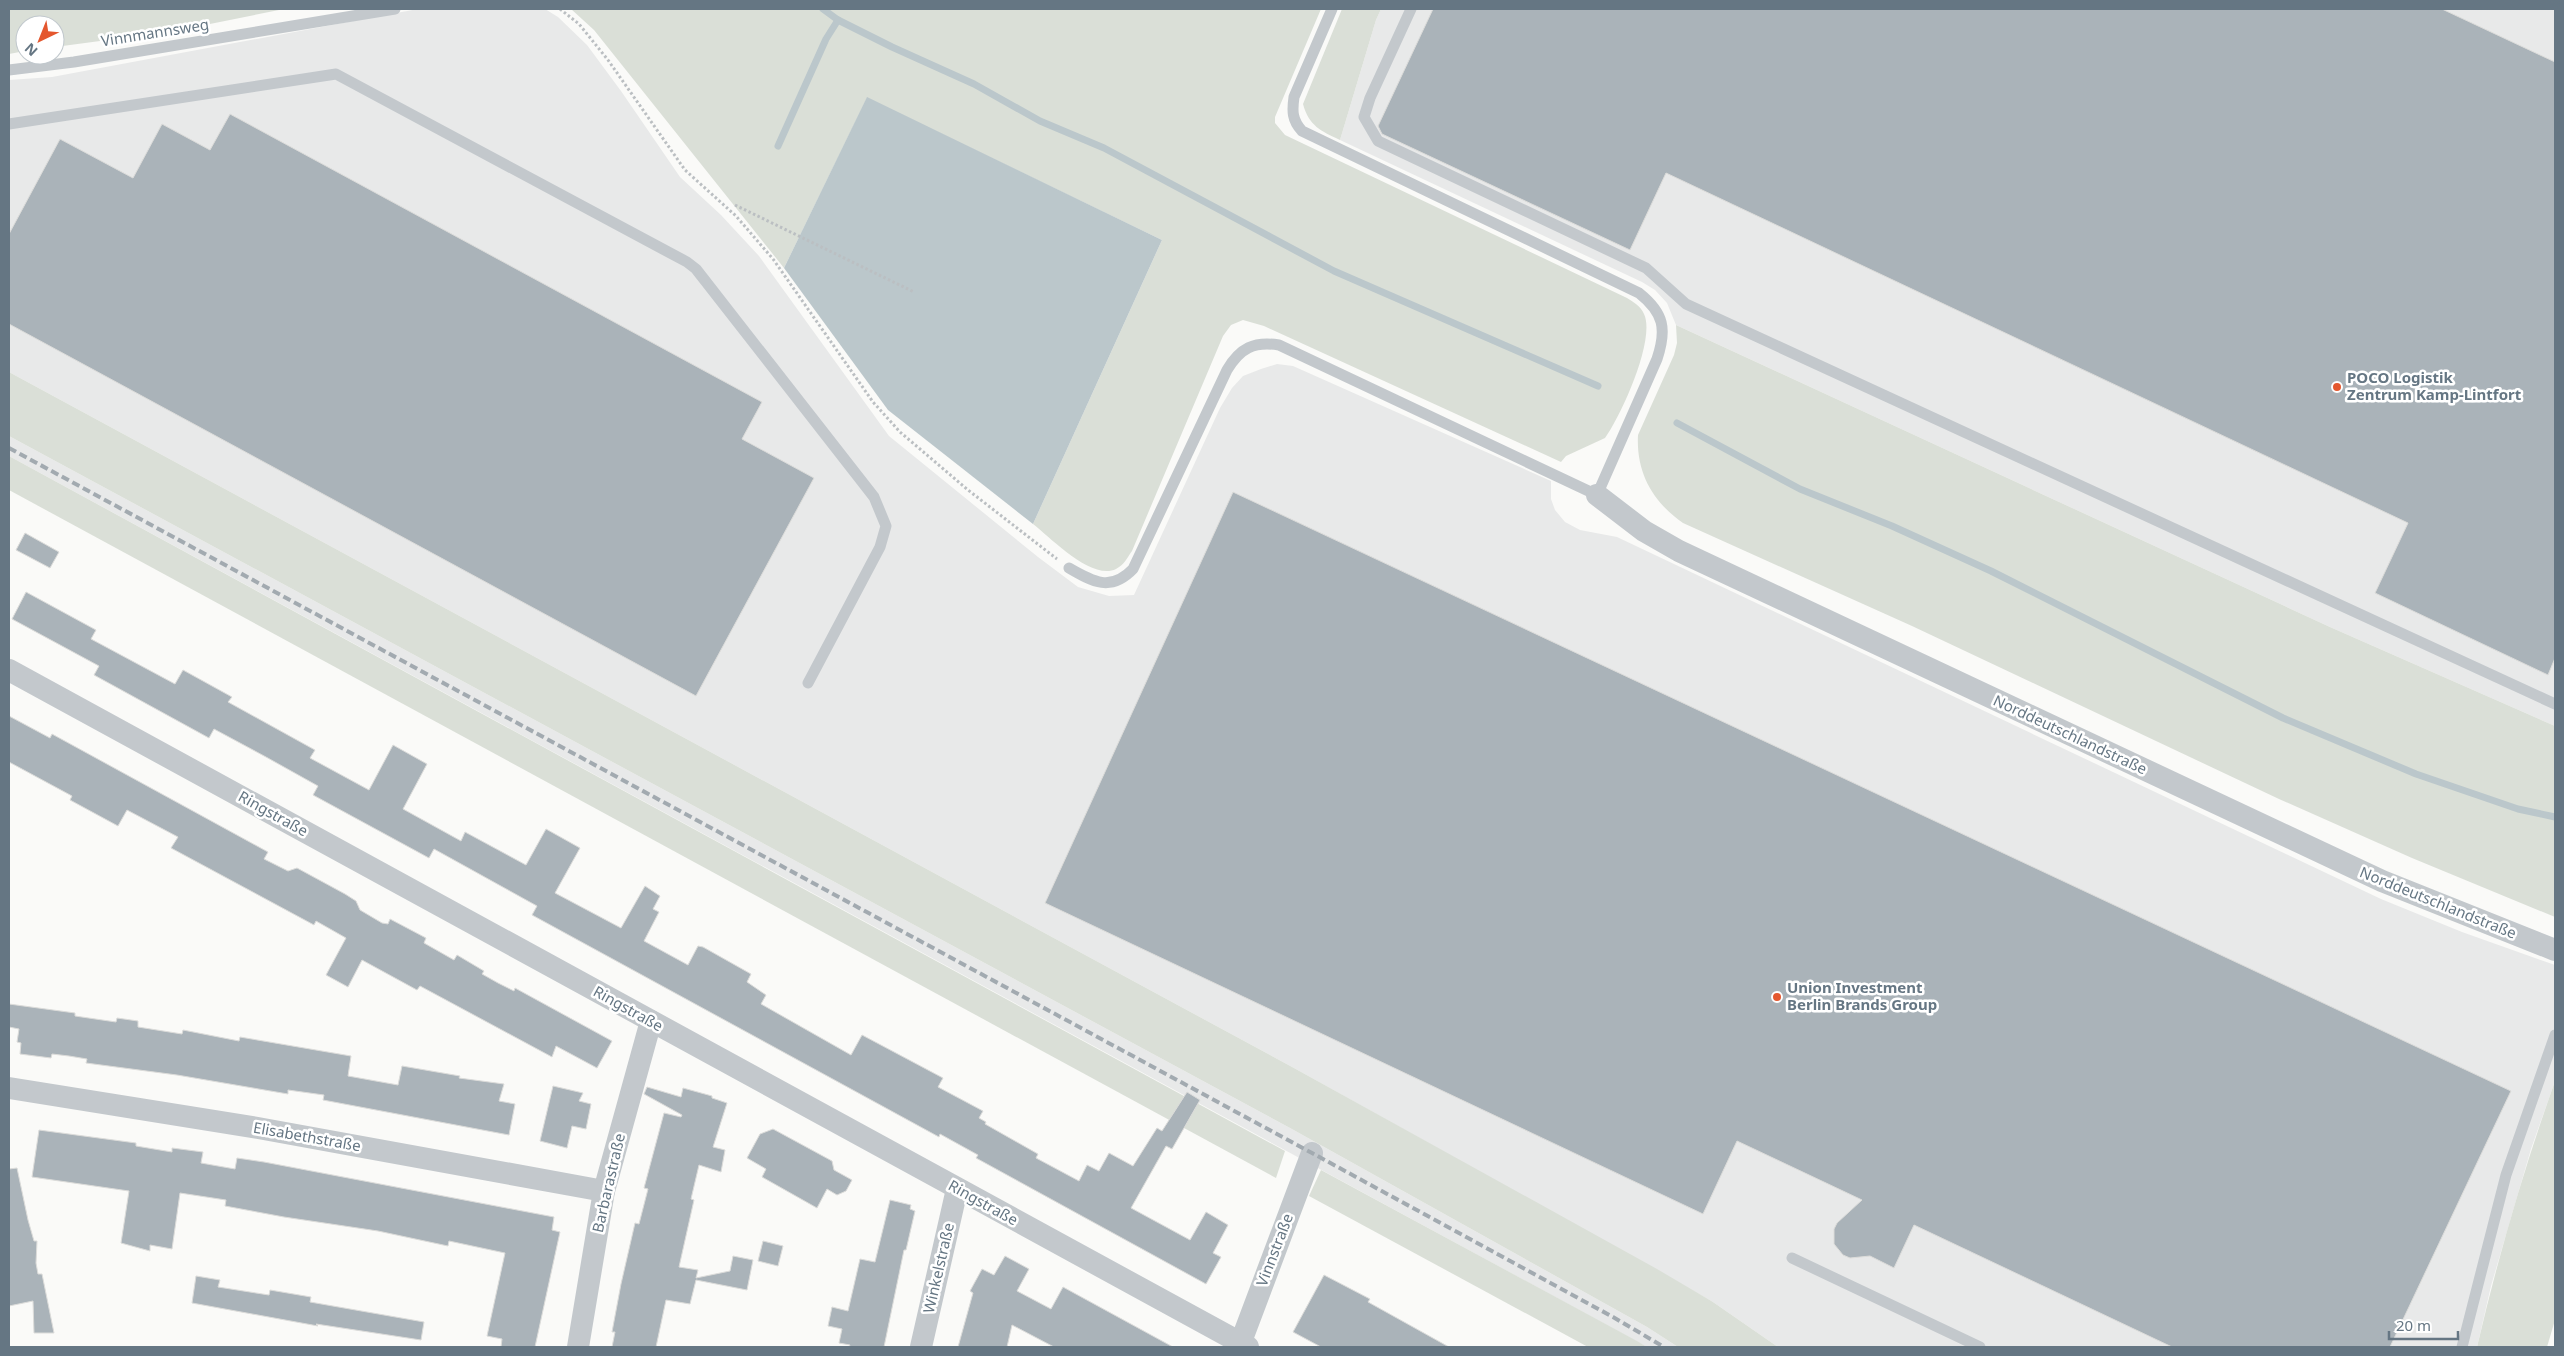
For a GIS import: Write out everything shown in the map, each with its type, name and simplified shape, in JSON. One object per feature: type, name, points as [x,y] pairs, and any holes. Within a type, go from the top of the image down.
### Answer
[{"type":"street","name":"Norddeutschlandstraße","points":[[1597,495],[1644,531],[1680,551],[2382,882],[2555,950]]},
{"type":"street","name":"Ringstraße","points":[[9,670],[1242,1346]]},
{"type":"street","name":"Barbarastraße","points":[[578,1347],[604,1191],[651,1021]]},
{"type":"street","name":"Elisabethstraße","points":[[9,1088],[258,1128],[604,1191]]},
{"type":"street","name":"Vinnstraße","points":[[1242,1346],[1312,1153]]},
{"type":"street","name":"Winkelstraße","points":[[921,1347],[957,1189]]},
{"type":"lane","name":"Vinnmannsweg","points":[[9,70],[74,62],[396,9]]},
{"type":"lane","points":[[1069,568],[1088,579],[1109,584],[1124,578],[1133,569],[1235,356],[1248,346],[1264,343],[1279,345],[1597,495],[1657,359],[1662,343],[1660,315],[1651,302],[1639,293],[1302,131],[1294,122],[1292,109],[1294,97],[1332,9]]},
{"type":"lane","points":[[1411,9],[1370,98],[1364,117],[1378,141],[1646,268],[1686,304],[2555,704]]},
{"type":"lane","points":[[9,124],[336,74],[687,262],[696,269],[874,497],[886,526],[880,547],[808,682]]},
{"type":"lane","points":[[2462,1347],[2506,1175],[2555,1035]]},
{"type":"lane","points":[[1792,1258],[1980,1347]]},
{"type":"path","points":[[560,9],[579,24],[608,60],[685,170],[736,216],[773,258],[873,402],[900,432],[968,490],[1069,568]]},
{"type":"path","points":[[735,205],[914,292]]},
{"type":"shaded area","points":[[9,9],[284,9],[175,31],[65,46],[65,15],[15,15],[15,53],[9,54]]},
{"type":"shaded area","points":[[418,9],[545,9],[558,17],[587,45],[680,177],[721,215],[759,256],[889,436],[1038,557],[1078,587],[1109,596],[1134,595],[1220,408],[1232,388],[1243,376],[1261,369],[1277,364],[1293,366],[1551,481],[1551,499],[1555,510],[1565,522],[1580,530],[1617,537],[2381,899],[2462,932],[2555,965],[2555,1081],[2531,1149],[2491,1286],[2477,1347],[1778,1347],[1713,1302],[1294,1068],[9,372],[9,80],[52,77]]},
{"type":"shaded area","points":[[571,9],[1321,9],[1275,117],[1275,123],[1285,135],[1627,298],[1639,306],[1643,311],[1646,326],[1645,341],[1635,377],[1620,413],[1605,438],[1566,456],[1561,462],[1264,326],[1243,320],[1231,325],[1223,336],[1132,551],[1116,569],[1106,571],[1095,569],[1072,556],[1033,524],[1162,240],[867,98],[784,268],[594,30]]},
{"type":"shaded area","points":[[1342,9],[1381,9],[1340,140],[1327,134],[1312,123],[1303,104]]},
{"type":"shaded area","name":"POCO Logistik Zentrum Kamp-Lintfort","points":[[1381,9],[2555,9],[2555,726],[2330,627],[1676,325],[1667,303],[1655,290],[1642,282],[1340,140]]},
{"type":"shaded area","points":[[867,97],[1162,240],[1033,524],[888,410],[784,268]]},
{"type":"shaded area","points":[[1676,325],[2330,627],[2555,726],[2555,917],[2412,858],[2279,799],[1912,626],[1683,523],[1663,506],[1648,485],[1643,474],[1638,449],[1638,435],[1674,355],[1677,343]]},
{"type":"shaded area","points":[[9,372],[1294,1068],[1657,1269],[1713,1302],[1778,1347],[1678,1347],[1647,1327],[1290,1128],[9,436]]},
{"type":"shaded area","points":[[9,436],[1290,1128],[1647,1327],[1678,1347],[1647,1347],[9,456]]},
{"type":"shaded area","points":[[9,456],[1285,1151],[1276,1178],[9,490]]},
{"type":"shaded area","points":[[2555,1081],[2555,1320],[2547,1347],[2477,1347],[2512,1213]]},
{"type":"shaded area","points":[[1321,1170],[1647,1347],[1588,1347],[1309,1196]]},
{"type":"building","name":"POCO Logistik Zentrum Kamp-Lintfort","points":[[1433,9],[2442,9],[2555,62],[2555,658],[2548,675],[2375,593],[2408,523],[1666,173],[1630,250],[1382,134],[1378,126]]},
{"type":"building","points":[[230,114],[762,402],[742,439],[814,478],[696,696],[9,324],[9,234],[60,139],[133,178],[162,124],[210,150]]},
{"type":"building","name":"Union Investment Berlin Brands Group","points":[[1233,492],[2511,1091],[2390,1347],[2172,1347],[1914,1225],[1894,1268],[1870,1256],[1850,1258],[1843,1255],[1834,1244],[1834,1229],[1837,1223],[1862,1200],[1737,1141],[1703,1214],[1045,903]]},
{"type":"building","points":[[25,533],[59,552],[50,568],[16,550]]},
{"type":"building","points":[[26,592],[96,630],[91,639],[175,684],[183,670],[232,697],[228,702],[315,750],[310,758],[369,790],[393,745],[427,764],[403,809],[461,841],[465,832],[526,865],[546,829],[580,848],[555,893],[621,928],[645,886],[660,896],[653,909],[659,912],[644,941],[688,965],[698,946],[703,947],[751,974],[747,982],[766,995],[761,1004],[851,1055],[862,1035],[943,1078],[938,1087],[983,1111],[979,1118],[986,1122],[985,1124],[1038,1154],[1036,1158],[1079,1181],[1087,1165],[1099,1171],[1109,1153],[1133,1166],[1157,1128],[1162,1131],[1187,1092],[1200,1100],[1172,1149],[1166,1146],[1131,1208],[1190,1240],[1206,1212],[1228,1225],[1213,1253],[1221,1257],[1206,1284],[976,1158],[978,1155],[940,1134],[939,1137],[532,915],[537,906],[434,849],[429,858],[313,795],[318,786],[266,757],[214,729],[209,738],[94,675],[99,666],[12,619]]},
{"type":"building","points":[[9,716],[50,738],[52,734],[268,852],[264,859],[288,871],[297,868],[345,894],[356,901],[360,910],[382,923],[388,924],[390,919],[426,938],[424,943],[454,960],[457,955],[484,971],[482,974],[498,983],[514,991],[515,988],[612,1041],[597,1068],[556,1046],[552,1057],[420,986],[417,990],[362,960],[348,987],[326,975],[346,938],[316,921],[314,925],[171,848],[178,837],[127,810],[118,826],[70,800],[72,796],[9,762]]},
{"type":"building","points":[[9,1004],[75,1013],[75,1016],[116,1022],[117,1018],[138,1021],[138,1027],[182,1034],[183,1030],[239,1041],[240,1037],[351,1056],[348,1076],[398,1085],[402,1066],[460,1076],[459,1078],[504,1084],[499,1101],[515,1104],[509,1135],[323,1100],[324,1095],[288,1090],[288,1094],[177,1075],[86,1063],[87,1059],[69,1056],[52,1054],[51,1058],[20,1054],[21,1043],[17,1042],[19,1029],[9,1027]]},
{"type":"building","points":[[553,1086],[583,1093],[579,1101],[591,1104],[586,1129],[572,1126],[567,1148],[540,1141]]},
{"type":"building","points":[[647,1087],[681,1097],[683,1088],[712,1096],[712,1098],[727,1103],[713,1147],[725,1150],[721,1172],[699,1165],[691,1199],[694,1200],[679,1267],[698,1270],[696,1278],[730,1271],[733,1256],[753,1260],[747,1290],[696,1280],[690,1304],[666,1300],[656,1347],[612,1347],[615,1332],[612,1332],[621,1284],[635,1223],[639,1224],[648,1189],[644,1188],[664,1113],[681,1117],[682,1115],[644,1094]]},
{"type":"building","points":[[773,1129],[832,1161],[834,1170],[852,1180],[846,1191],[837,1195],[827,1189],[817,1208],[762,1177],[766,1169],[747,1158],[760,1134]]},
{"type":"building","points":[[39,1130],[136,1143],[136,1146],[172,1152],[172,1148],[203,1152],[201,1163],[235,1169],[237,1158],[264,1162],[554,1217],[552,1230],[560,1232],[535,1347],[501,1347],[502,1339],[487,1336],[505,1253],[449,1241],[448,1246],[378,1231],[284,1217],[225,1206],[226,1200],[180,1193],[172,1249],[150,1245],[150,1251],[121,1243],[129,1191],[32,1177]]},
{"type":"building","points":[[17,1168],[28,1220],[34,1241],[37,1241],[36,1263],[38,1274],[42,1274],[54,1333],[34,1333],[33,1301],[9,1306],[9,1169]]},
{"type":"building","points":[[890,1200],[911,1205],[910,1209],[915,1211],[906,1250],[904,1250],[884,1347],[849,1347],[850,1345],[839,1343],[842,1329],[828,1326],[832,1307],[848,1311],[860,1259],[875,1262]]},
{"type":"building","points":[[763,1241],[783,1246],[778,1266],[758,1261]]},
{"type":"building","points":[[1005,1256],[1029,1269],[1017,1291],[1051,1309],[1063,1287],[1173,1347],[1054,1347],[1012,1325],[1007,1347],[958,1347],[973,1293],[970,1291],[982,1269],[994,1275]]},
{"type":"building","points":[[1324,1275],[1370,1299],[1368,1302],[1449,1347],[1321,1347],[1293,1332]]},
{"type":"building","points":[[196,1276],[220,1280],[218,1287],[269,1295],[270,1290],[311,1297],[310,1302],[424,1322],[421,1340],[316,1324],[318,1326],[192,1303]]},
{"type":"waterway","points":[[823,9],[838,20],[974,84],[1040,121],[1104,148],[1334,271],[1598,386]]},
{"type":"waterway","points":[[778,146],[826,39],[838,20]]},
{"type":"waterway","points":[[1677,423],[1800,489],[1892,526],[1991,571],[2283,718],[2416,774],[2518,809],[2555,817]]},
{"type":"railway","points":[[9,448],[1312,1153],[1613,1317],[1664,1347]]},
{"type":"place","name":"POCO Logistik Zentrum Kamp-Lintfort","points":[[2337,387]]},
{"type":"place","name":"Union Investment Berlin Brands Group","points":[[1777,997]]}]
